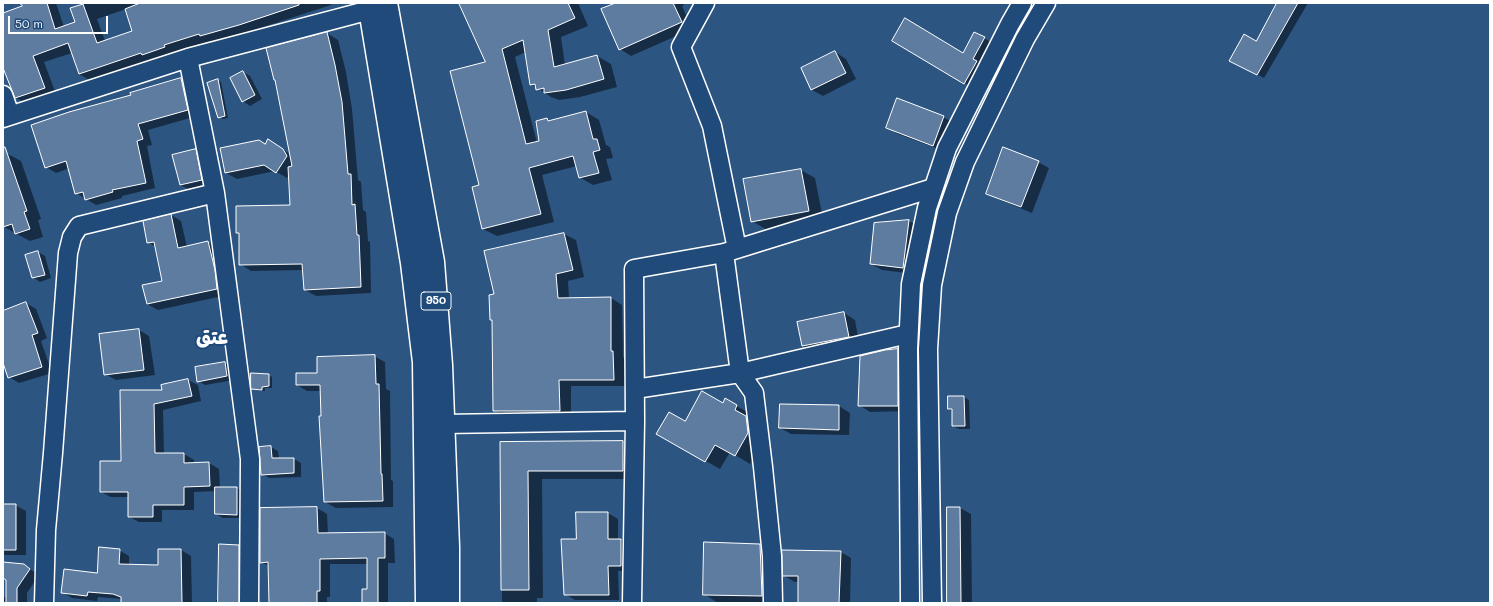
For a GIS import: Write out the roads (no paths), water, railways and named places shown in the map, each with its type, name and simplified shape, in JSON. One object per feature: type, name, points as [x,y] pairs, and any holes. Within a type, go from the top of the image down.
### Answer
[{"type":"main road","name":"950","points":[[375,5],[433,262],[441,365],[448,548],[448,603]]},
{"type":"main road","name":"950","points":[[375,5],[412,263],[424,362],[427,603]]},
{"type":"street","points":[[705,3],[681,48],[712,126],[731,251],[740,373],[754,393],[764,467],[771,549],[773,603]]},
{"type":"street","points":[[910,603],[908,334],[911,284],[927,208],[947,148],[1022,3]]},
{"type":"street","points":[[932,603],[928,349],[932,285],[948,214],[964,162],[1025,40],[1046,3]]},
{"type":"street","points":[[3,95],[7,116],[188,58],[375,5]]},
{"type":"street","points":[[188,58],[215,193],[250,459],[249,603]]},
{"type":"street","points":[[632,603],[635,421],[634,269],[731,251],[933,188]]},
{"type":"street","points":[[44,603],[46,530],[68,253],[72,237],[79,226],[215,193]]},
{"type":"street","points":[[635,389],[740,373],[908,334]]},
{"type":"street","points":[[443,424],[635,421]]},
{"type":"district","name":"عتق","points":[[212,338]]}]
